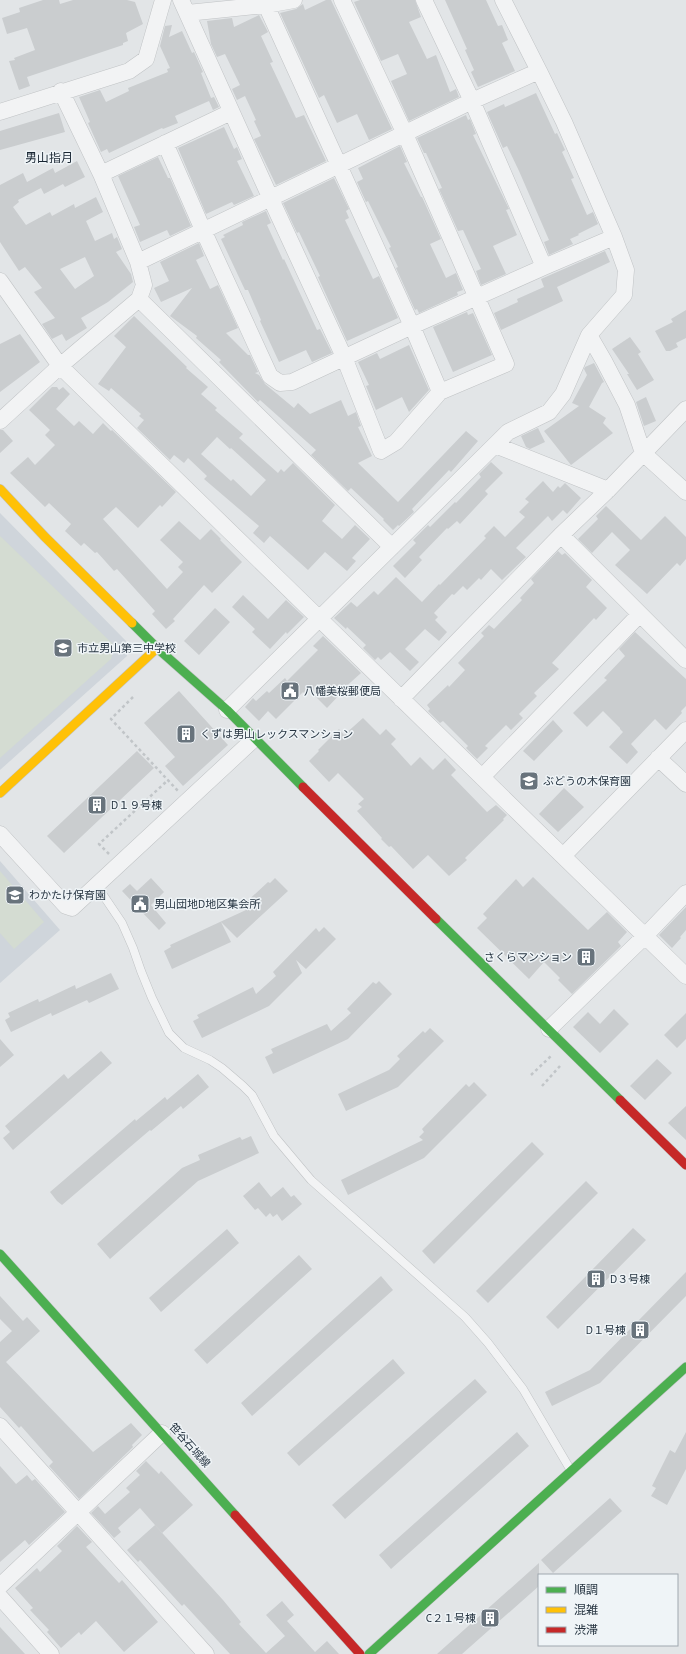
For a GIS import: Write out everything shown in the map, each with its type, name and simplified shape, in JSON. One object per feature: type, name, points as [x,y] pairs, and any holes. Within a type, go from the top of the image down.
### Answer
[{"type":"street","points":[[0,112],[61,91],[129,71],[146,59],[163,0]]},
{"type":"street","points":[[294,0],[266,5],[184,6],[270,198],[344,357],[381,450],[396,442],[440,392],[506,364],[405,134],[342,0]]},
{"type":"street","points":[[424,0],[472,102],[544,267]]},
{"type":"street","points":[[227,710],[508,432],[549,412],[563,394],[589,335],[624,295],[626,270],[614,237],[564,122],[502,0]]},
{"type":"street","points":[[266,5],[340,164],[440,392]]},
{"type":"street","points":[[138,262],[340,164],[539,71]]},
{"type":"street","points":[[0,421],[60,366],[139,299],[144,285],[138,262],[101,174],[61,91]]},
{"type":"street","points":[[101,174],[231,112]]},
{"type":"street","points":[[165,143],[270,376],[280,383],[292,382],[477,296],[614,237]]},
{"type":"street","points":[[0,281],[60,366],[686,976]]},
{"type":"street","points":[[139,299],[392,547]]},
{"type":"street","points":[[589,335],[627,405],[643,453],[686,492]]},
{"type":"street","points":[[401,698],[561,535],[608,490],[686,409]]},
{"type":"street","points":[[495,445],[608,490]]},
{"type":"street","points":[[0,488],[45,537],[157,648],[227,710],[254,739],[686,1165]]},
{"type":"street","points":[[561,535],[686,660]]},
{"type":"street","points":[[482,777],[640,614]]},
{"type":"street","points":[[0,793],[157,648]]},
{"type":"street","points":[[563,856],[686,730]]},
{"type":"street","points":[[0,834],[66,906],[72,908],[254,739]]},
{"type":"street","points":[[658,758],[686,784]]},
{"type":"street","points":[[549,1030],[645,936],[686,893]]},
{"type":"street","name":"笹谷石城線","points":[[0,1254],[360,1654]]},
{"type":"street","points":[[369,1654],[686,1367]]},
{"type":"street","points":[[0,1426],[206,1654]]},
{"type":"street","points":[[0,1586],[162,1433]]},
{"type":"street","points":[[0,1597],[51,1654]]},
{"type":"lane","points":[[97,886],[122,922],[133,948],[140,971],[169,1033],[184,1048],[216,1064],[252,1095],[274,1136],[311,1180],[464,1317],[488,1343],[523,1389],[571,1470]]},
{"type":"path","points":[[111,719],[188,801]]},
{"type":"path","points":[[119,865],[99,844],[168,780]]},
{"type":"path","points":[[531,1075],[551,1055]]},
{"type":"path","points":[[542,1086],[561,1065]]},
{"type":"shaded area","name":"市立男山第三中学校","points":[[0,513],[126,641],[127,656],[0,770]]},
{"type":"shaded area","name":"市立男山第三中学校","points":[[0,536],[115,646],[111,659],[0,758]]},
{"type":"shaded area","name":"わかたけ保育園","points":[[0,861],[60,930],[0,983]]},
{"type":"shaded area","points":[[0,871],[44,922],[14,949],[0,933]]},
{"type":"building","points":[[43,0],[59,0],[60,4],[73,0],[127,0],[135,2],[143,24],[126,33],[128,41],[123,43],[123,45],[27,77],[30,86],[19,90],[9,61],[15,60],[14,58],[35,50],[27,28],[7,34],[2,18],[20,12],[19,8]]},
{"type":"building","points":[[326,0],[331,0],[392,129],[369,140],[357,114],[337,123],[324,95],[319,98],[280,13],[296,9],[303,4],[305,10]]},
{"type":"building","points":[[360,0],[415,0],[421,17],[409,22],[427,59],[436,55],[450,92],[456,89],[459,97],[409,121],[391,81],[407,74],[398,54],[381,61],[354,2]]},
{"type":"building","points":[[445,0],[486,0],[498,26],[502,25],[508,40],[502,43],[515,71],[478,87],[471,72],[474,70],[465,50],[467,49]]},
{"type":"building","points":[[259,15],[268,32],[261,36],[273,62],[270,63],[296,118],[304,115],[326,161],[276,185],[254,139],[261,136],[254,121],[256,120],[245,96],[237,100],[232,89],[240,85],[225,54],[217,57],[211,44],[207,21],[232,18],[234,27]]},
{"type":"building","points":[[172,25],[169,37],[182,31],[203,72],[201,73],[211,98],[214,97],[219,107],[213,110],[209,101],[175,116],[178,123],[163,129],[162,128],[109,153],[107,149],[101,152],[88,123],[90,122],[79,97],[100,90],[106,102],[129,91],[128,88],[168,72],[167,69],[170,68],[160,46],[165,26]]},
{"type":"building","points":[[536,93],[555,134],[557,133],[565,150],[562,152],[574,178],[571,179],[587,215],[593,212],[598,224],[570,239],[573,244],[549,255],[544,242],[549,240],[507,146],[503,148],[487,112],[504,104],[505,107]]},
{"type":"building","points":[[59,113],[65,132],[0,150],[0,131]]},
{"type":"building","points":[[466,115],[468,120],[470,119],[476,134],[473,135],[509,209],[506,210],[517,235],[493,246],[506,274],[481,285],[476,271],[481,269],[463,230],[458,231],[439,189],[442,188],[426,153],[424,153],[417,138]]},
{"type":"building","points":[[224,127],[234,149],[237,147],[242,159],[237,161],[254,196],[234,205],[232,202],[206,214],[178,148]]},
{"type":"building","points":[[400,146],[407,162],[404,163],[422,197],[441,239],[430,244],[446,278],[456,273],[463,290],[457,292],[458,295],[419,313],[417,309],[415,310],[396,268],[398,267],[389,248],[391,247],[368,201],[366,202],[357,182],[363,179],[358,168]]},
{"type":"building","points":[[158,157],[168,178],[170,178],[191,226],[170,236],[167,230],[140,242],[134,227],[140,225],[118,176]]},
{"type":"building","points":[[77,161],[85,177],[65,187],[63,184],[44,194],[41,188],[18,200],[19,202],[13,207],[26,225],[50,212],[52,216],[74,204],[75,208],[96,197],[103,212],[86,221],[95,241],[112,233],[114,239],[117,237],[122,249],[116,252],[131,274],[133,282],[108,302],[81,318],[87,328],[66,341],[62,334],[52,339],[42,324],[55,318],[34,292],[42,288],[25,267],[19,271],[0,242],[0,185],[23,173],[27,182],[53,168],[55,173]],"holes":[[[85,257],[94,276],[75,289],[60,269]]]},
{"type":"building","points":[[334,178],[349,209],[346,211],[349,218],[345,220],[373,279],[379,276],[398,318],[347,341],[318,277],[320,276],[283,203]]},
{"type":"building","points":[[266,211],[271,223],[267,225],[283,260],[284,259],[317,330],[320,329],[332,353],[312,362],[306,350],[279,362],[260,321],[261,320],[248,290],[245,290],[221,239],[225,237],[223,235],[243,225],[242,222]]},
{"type":"building","points":[[199,243],[204,256],[196,260],[210,289],[218,285],[238,328],[226,333],[248,355],[250,355],[258,372],[255,373],[259,375],[265,384],[294,408],[298,403],[310,414],[341,400],[348,416],[356,412],[361,426],[358,427],[372,456],[358,463],[398,502],[466,431],[478,441],[451,472],[449,470],[412,509],[414,512],[399,526],[398,525],[393,530],[383,520],[384,519],[351,488],[348,491],[311,455],[316,450],[260,400],[258,402],[219,362],[221,360],[196,338],[197,336],[170,316],[192,288],[161,302],[154,288],[169,281],[160,262]]},
{"type":"building","points":[[605,251],[610,262],[557,287],[563,301],[501,330],[494,313],[518,302],[517,299],[544,287],[541,279]]},
{"type":"building","points":[[686,310],[686,338],[676,343],[678,347],[670,351],[666,351],[655,331],[673,322],[671,319]]},
{"type":"building","points":[[467,312],[468,315],[473,313],[492,355],[453,372],[433,327]]},
{"type":"building","points":[[134,316],[187,367],[186,368],[208,387],[201,394],[217,408],[215,410],[243,434],[239,438],[278,473],[281,469],[284,472],[293,463],[335,505],[322,521],[342,539],[355,525],[370,539],[352,558],[356,561],[347,571],[325,552],[308,570],[270,536],[264,543],[253,533],[259,526],[204,479],[207,476],[188,458],[184,463],[174,455],[170,460],[137,428],[144,420],[139,416],[141,414],[111,388],[109,391],[98,384],[126,347],[114,336]],"holes":[[[217,437],[230,449],[231,448],[266,480],[251,496],[233,479],[231,481],[201,454]]]},
{"type":"building","points":[[20,334],[40,362],[0,392],[0,344]]},
{"type":"building","points":[[630,337],[641,352],[638,354],[654,380],[637,390],[627,374],[629,374],[612,349]]},
{"type":"building","points":[[409,345],[429,390],[409,412],[402,397],[376,410],[366,386],[369,385],[358,362],[377,353],[380,359]]},
{"type":"building","points":[[594,363],[604,382],[602,383],[589,407],[606,418],[603,423],[613,433],[571,465],[544,431],[579,406],[572,403],[587,375],[584,369],[585,367]]},
{"type":"building","points":[[52,387],[57,387],[59,390],[63,387],[70,394],[56,409],[74,426],[79,421],[93,434],[103,423],[176,492],[162,507],[160,505],[138,528],[116,507],[103,519],[167,589],[183,572],[178,567],[183,562],[160,540],[179,521],[200,540],[211,529],[242,562],[212,593],[204,585],[173,619],[175,621],[166,629],[152,614],[155,611],[117,569],[114,571],[97,552],[95,553],[84,543],[81,546],[65,531],[71,524],[49,503],[45,507],[10,473],[28,457],[35,465],[55,445],[45,435],[50,430],[29,410]]},
{"type":"building","points":[[646,397],[656,421],[644,426],[636,402]]},
{"type":"building","points":[[538,428],[545,442],[530,449],[526,447],[521,436]]},
{"type":"building","points":[[0,430],[3,430],[13,441],[0,453]]},
{"type":"building","points":[[491,462],[503,473],[485,491],[488,494],[460,524],[457,521],[448,529],[447,528],[419,557],[422,560],[405,578],[393,566],[416,543],[413,540],[428,525],[430,527],[455,502],[456,503],[481,477],[479,474]]},
{"type":"building","points":[[543,481],[553,492],[558,486],[560,488],[565,483],[581,498],[567,514],[563,510],[552,521],[548,516],[516,548],[526,557],[502,580],[491,569],[481,580],[479,578],[467,590],[463,586],[454,595],[452,594],[434,613],[438,617],[435,620],[447,632],[439,641],[425,629],[405,649],[419,662],[410,671],[390,652],[381,660],[378,657],[375,660],[363,648],[366,645],[347,627],[346,629],[334,618],[351,602],[357,607],[374,591],[378,595],[396,577],[422,602],[486,538],[484,536],[494,526],[505,537],[525,517],[519,512],[529,502],[525,499]]},
{"type":"building","points":[[606,506],[641,540],[665,516],[686,537],[686,559],[680,566],[677,563],[647,594],[615,565],[630,550],[612,532],[592,553],[578,539],[598,519],[596,516]]},
{"type":"building","points":[[558,551],[562,555],[565,553],[592,580],[586,587],[607,608],[596,620],[594,618],[552,663],[559,669],[534,693],[537,696],[519,714],[523,718],[511,730],[506,725],[485,746],[488,748],[477,759],[466,748],[468,746],[443,721],[440,723],[428,711],[430,709],[427,705],[448,685],[449,687],[465,670],[458,663],[484,636],[481,633],[489,625],[494,629],[522,600],[520,598],[534,583],[531,579]]},
{"type":"building","points":[[243,595],[268,619],[286,600],[304,617],[287,634],[286,632],[270,649],[252,632],[255,629],[232,607]]},
{"type":"building","points":[[215,608],[230,622],[199,655],[184,641]]},
{"type":"building","points":[[635,632],[686,679],[686,706],[681,711],[682,713],[666,730],[655,719],[631,744],[638,752],[627,764],[609,747],[623,732],[603,711],[587,727],[573,713],[607,680],[604,678],[625,656],[619,649]]},
{"type":"building","points":[[323,636],[361,673],[341,691],[342,692],[327,708],[309,690],[305,694],[303,692],[276,719],[268,711],[259,721],[245,707],[253,698],[256,701],[267,691],[269,693],[285,678],[287,681],[318,650],[313,646]]},
{"type":"building","name":"くずは男山レックスマンション","points":[[179,691],[228,745],[183,786],[165,766],[175,757],[144,723]]},
{"type":"building","points":[[363,718],[380,735],[386,729],[396,739],[391,744],[411,766],[420,757],[433,770],[445,758],[456,770],[451,775],[487,812],[496,805],[507,815],[503,819],[504,820],[465,858],[467,860],[449,876],[428,855],[413,869],[391,846],[389,847],[381,839],[382,838],[357,811],[362,807],[358,804],[364,799],[338,773],[329,782],[309,761],[339,729],[344,735]]},
{"type":"building","points":[[553,720],[563,731],[534,761],[523,751]]},
{"type":"building","name":"D１９号棟","points":[[137,751],[154,768],[64,853],[47,836]]},
{"type":"building","points":[[564,788],[584,807],[558,832],[539,814]]},
{"type":"building","points":[[533,877],[588,930],[607,912],[627,932],[618,942],[621,946],[572,994],[558,980],[560,978],[544,962],[529,979],[477,928],[487,918],[483,914],[516,879],[523,887]]},
{"type":"building","points":[[151,878],[164,892],[151,905],[166,923],[159,930],[122,891],[130,884],[137,891]]},
{"type":"building","points":[[275,878],[288,891],[237,938],[221,922],[231,942],[172,969],[164,951],[171,947],[170,945],[246,910],[242,906],[268,882],[270,883]]},
{"type":"building","points":[[686,907],[686,930],[672,948],[659,935]]},
{"type":"building","points":[[324,927],[336,939],[306,969],[296,960],[302,973],[269,1006],[202,1038],[193,1021],[199,1018],[197,1015],[253,987],[256,994],[276,976],[273,972],[316,928],[319,932]]},
{"type":"building","points":[[111,973],[119,989],[89,1003],[87,1000],[52,1016],[51,1013],[11,1032],[5,1020],[10,1017],[8,1013],[38,999],[39,1002],[75,985],[76,989]]},
{"type":"building","points":[[379,981],[392,994],[348,1039],[273,1074],[265,1057],[273,1053],[271,1049],[327,1024],[331,1031],[351,1013],[347,1009],[373,982],[376,984]]},
{"type":"building","points":[[614,1009],[629,1024],[600,1053],[573,1027],[588,1012],[600,1024]]},
{"type":"building","points":[[686,1013],[686,1039],[677,1048],[664,1035]]},
{"type":"building","points":[[430,1028],[444,1041],[398,1087],[346,1111],[338,1094],[389,1070],[400,1059],[397,1056],[423,1031],[425,1033]]},
{"type":"building","points":[[0,1039],[14,1055],[0,1067]]},
{"type":"building","points":[[101,1051],[112,1063],[13,1150],[3,1138],[10,1132],[5,1126],[64,1074],[68,1079]]},
{"type":"building","points":[[657,1059],[672,1073],[645,1100],[630,1086]]},
{"type":"building","points":[[198,1074],[209,1087],[183,1109],[181,1106],[151,1131],[150,1130],[62,1205],[57,1201],[50,1192],[135,1119],[136,1121],[165,1097],[167,1100]]},
{"type":"building","points":[[474,1082],[487,1095],[424,1158],[348,1195],[341,1180],[423,1140],[419,1137],[424,1132],[422,1129],[466,1084],[469,1087]]},
{"type":"building","points":[[686,1106],[686,1140],[668,1123]]},
{"type":"building","points":[[251,1136],[259,1153],[198,1181],[110,1259],[97,1244],[182,1168],[200,1160],[198,1155],[240,1137],[242,1140]]},
{"type":"building","points":[[532,1142],[544,1154],[434,1264],[422,1251]]},
{"type":"building","points":[[586,1181],[598,1193],[488,1303],[476,1291]]},
{"type":"building","points":[[259,1182],[271,1197],[283,1187],[291,1197],[294,1195],[302,1204],[282,1221],[277,1214],[273,1217],[270,1213],[266,1217],[258,1208],[255,1210],[243,1196]]},
{"type":"building","name":"D３号棟","points":[[633,1228],[646,1240],[558,1329],[546,1317]]},
{"type":"building","points":[[227,1229],[239,1243],[161,1312],[149,1298]]},
{"type":"building","points":[[299,1255],[312,1269],[207,1364],[194,1350]]},
{"type":"building","name":"D１号棟","points":[[686,1272],[686,1296],[600,1383],[552,1406],[545,1392],[590,1370]]},
{"type":"building","points":[[381,1276],[393,1290],[252,1416],[241,1403]]},
{"type":"building","points":[[0,1296],[23,1321],[27,1317],[40,1331],[6,1362],[93,1452],[131,1423],[142,1435],[132,1445],[133,1447],[79,1499],[49,1466],[53,1462],[21,1426],[19,1428],[0,1407],[0,1342],[12,1331],[0,1319]]},
{"type":"building","points":[[393,1359],[405,1373],[299,1466],[287,1453]]},
{"type":"building","points":[[475,1379],[487,1392],[345,1519],[332,1505]]},
{"type":"building","points":[[517,1432],[529,1446],[391,1569],[379,1555]]},
{"type":"building","points":[[686,1432],[686,1469],[667,1505],[651,1496],[656,1488],[652,1486],[670,1450],[675,1453]]},
{"type":"building","points":[[146,1461],[159,1474],[161,1471],[193,1505],[162,1533],[140,1508],[118,1528],[121,1532],[114,1538],[91,1513],[98,1506],[105,1514],[130,1492],[126,1488],[140,1475],[136,1471]]},
{"type":"building","points":[[0,1466],[16,1484],[27,1475],[32,1481],[35,1479],[65,1512],[29,1545],[25,1540],[0,1562]]},
{"type":"building","points":[[610,1498],[622,1511],[553,1573],[541,1560]]},
{"type":"building","points":[[155,1525],[223,1600],[241,1622],[239,1624],[266,1653],[285,1636],[266,1615],[282,1601],[294,1615],[287,1621],[315,1652],[327,1641],[339,1654],[230,1654],[184,1604],[182,1606],[140,1560],[138,1562],[127,1550]]},
{"type":"building","points":[[77,1526],[92,1542],[86,1547],[119,1583],[122,1580],[158,1622],[124,1652],[96,1621],[81,1635],[79,1632],[61,1648],[47,1632],[49,1630],[30,1610],[33,1608],[15,1588],[37,1568],[40,1572],[62,1551],[57,1546]]},
{"type":"building","name":"C２１号棟","points":[[539,1563],[538,1587],[462,1654],[437,1654]]},
{"type":"building","points":[[0,1627],[25,1654],[0,1654]]},
{"type":"traffic: fast","points":[[132,623],[157,648],[227,710],[303,787]]},
{"type":"traffic: fast","points":[[436,919],[620,1100]]},
{"type":"traffic: fast","points":[[0,1254],[235,1515]]},
{"type":"traffic: fast","points":[[369,1654],[686,1367]]},
{"type":"traffic: slow","points":[[0,489],[45,537],[132,623]]},
{"type":"traffic: slow","points":[[0,793],[157,648]]},
{"type":"traffic: jam","points":[[303,787],[436,919]]},
{"type":"traffic: jam","points":[[620,1100],[686,1165]]},
{"type":"traffic: jam","points":[[235,1515],[360,1654]]},
{"type":"place","name":"市立男山第三中学校","points":[[63,648]]},
{"type":"place","name":"八幡美桜郵便局","points":[[290,691]]},
{"type":"place","name":"くずは男山レックスマンション","points":[[186,734]]},
{"type":"place","name":"ぶどうの木保育園","points":[[529,781]]},
{"type":"place","name":"D１９号棟","points":[[97,805]]},
{"type":"place","name":"わかたけ保育園","points":[[15,895]]},
{"type":"place","name":"男山団地D地区集会所","points":[[140,904]]},
{"type":"place","name":"さくらマンション","points":[[586,957]]},
{"type":"place","name":"D３号棟","points":[[596,1279]]},
{"type":"place","name":"D１号棟","points":[[640,1330]]},
{"type":"place","name":"C２１号棟","points":[[490,1618]]},
{"type":"district","name":"男山指月","points":[[49,158]]}]
